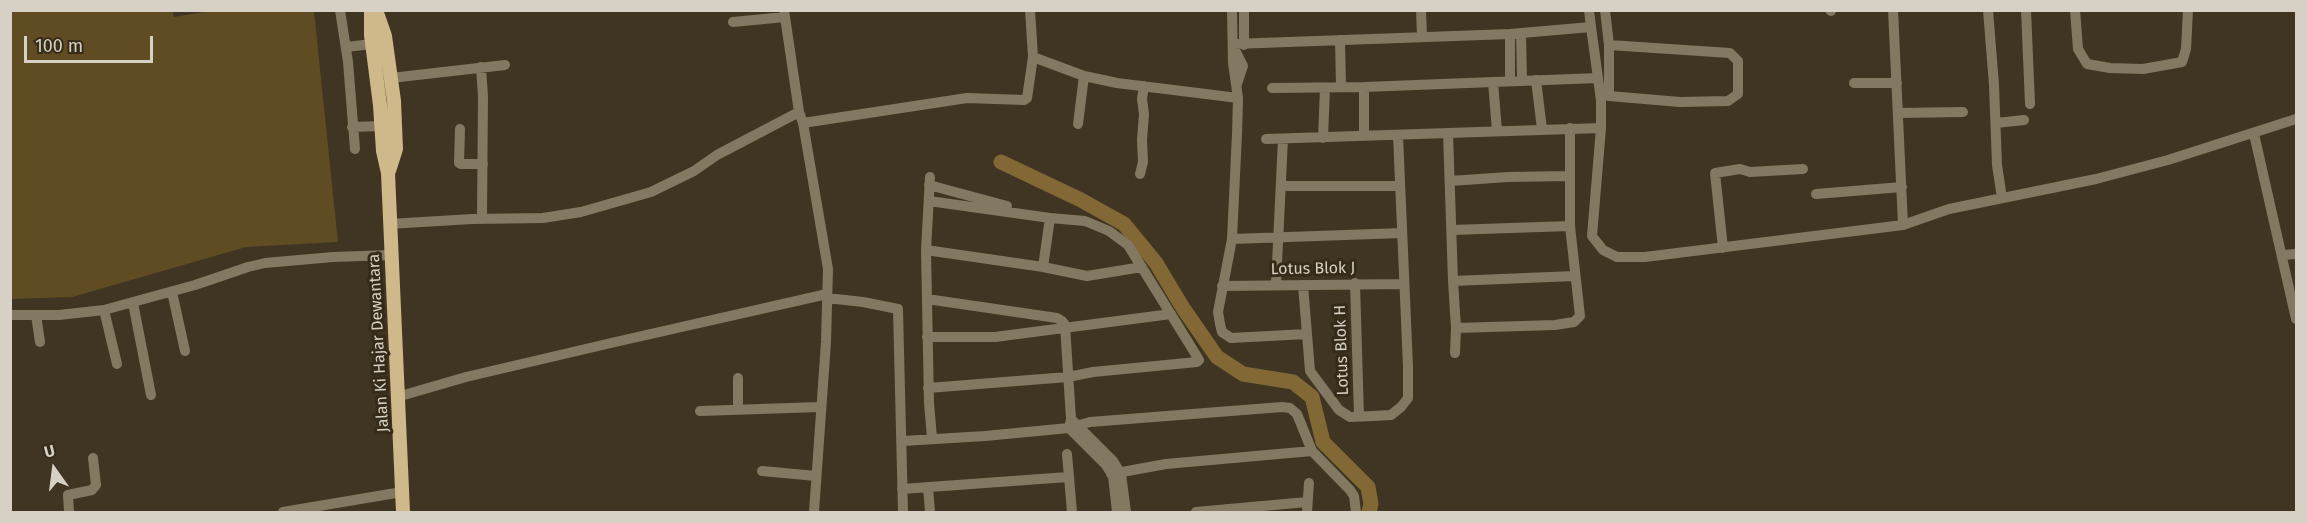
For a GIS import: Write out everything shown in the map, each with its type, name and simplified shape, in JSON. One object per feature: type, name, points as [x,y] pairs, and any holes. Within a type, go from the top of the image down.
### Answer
[{"type":"main road","name":"Jalan Ki Hajar Dewantara","points":[[371,10],[369,44],[378,90],[387,103],[396,149],[388,172]]},
{"type":"main road","name":"Jalan Ki Hajar Dewantara","points":[[376,10],[385,36],[392,81],[378,126],[388,172],[403,513]]},
{"type":"street","points":[[340,10],[349,46],[357,127],[355,149]]},
{"type":"street","points":[[389,224],[543,218],[580,212],[651,192],[694,171],[741,143],[801,117],[968,98],[1024,100],[1027,98],[1033,57],[1030,10]]},
{"type":"street","points":[[1232,10],[1237,45],[1243,66],[1237,86],[1232,239],[1218,312],[1222,332],[1231,338],[1307,334]]},
{"type":"street","points":[[1237,45],[1244,10]]},
{"type":"street","points":[[1421,10],[1422,36]]},
{"type":"street","points":[[1589,10],[1599,78],[1601,128],[1592,236],[1603,250],[1617,257],[1645,257],[1903,225],[1948,209],[2096,179],[2254,134],[2296,119]]},
{"type":"street","points":[[1605,10],[1609,45],[1610,96],[1680,102],[1728,101],[1738,94],[1738,61],[1730,53],[1609,45]]},
{"type":"street","points":[[1893,10],[1903,225]]},
{"type":"street","points":[[1988,10],[1996,123],[1996,165],[2002,198]]},
{"type":"street","points":[[2026,10],[2031,104]]},
{"type":"street","points":[[2075,10],[2078,48],[2087,64],[2110,68],[2143,69],[2182,62],[2186,49],[2188,10]]},
{"type":"street","points":[[733,22],[784,14],[828,269],[826,342],[814,513]]},
{"type":"street","points":[[1237,45],[1340,39],[1515,34],[1592,27]]},
{"type":"street","points":[[1515,34],[1522,81]]},
{"type":"street","points":[[1510,81],[1515,34]]},
{"type":"street","points":[[1340,39],[1341,86]]},
{"type":"street","points":[[349,46],[369,44]]},
{"type":"street","points":[[1033,57],[1079,74],[1144,86],[1238,98]]},
{"type":"street","points":[[392,81],[481,75],[505,65]]},
{"type":"street","points":[[1078,124],[1079,74]]},
{"type":"street","points":[[481,75],[482,219]]},
{"type":"street","points":[[1272,88],[1364,87],[1599,78]]},
{"type":"street","points":[[1536,80],[1542,129]]},
{"type":"street","points":[[1493,82],[1497,131]]},
{"type":"street","points":[[1854,83],[1897,83]]},
{"type":"street","points":[[1140,174],[1143,162],[1142,99],[1144,86]]},
{"type":"street","points":[[1364,87],[1364,135]]},
{"type":"street","points":[[1323,138],[1325,88]]},
{"type":"street","points":[[1898,113],[1964,112]]},
{"type":"street","points":[[1996,123],[2024,120]]},
{"type":"street","points":[[357,127],[378,126]]},
{"type":"street","points":[[1456,328],[1555,325],[1574,322],[1580,316],[1570,226],[1570,128]]},
{"type":"street","points":[[1266,139],[1601,128]]},
{"type":"street","points":[[460,129],[459,163],[483,164]]},
{"type":"street","points":[[1448,133],[1455,353]]},
{"type":"street","points":[[2254,134],[2296,319]]},
{"type":"street","points":[[1303,285],[1310,371],[1339,410],[1350,417],[1391,415],[1408,398],[1398,135]]},
{"type":"street","points":[[1276,284],[1283,139]]},
{"type":"street","points":[[1723,248],[1715,173],[1740,169],[1750,172],[1803,169]]},
{"type":"street","points":[[1450,182],[1508,177],[1569,176]]},
{"type":"street","points":[[932,438],[928,388],[926,250],[930,181],[1012,207],[1021,214]]},
{"type":"street","points":[[1281,186],[1400,186]]},
{"type":"street","points":[[1816,194],[1902,187]]},
{"type":"street","points":[[928,388],[1068,377],[1105,370],[1197,362],[1198,360],[1128,245],[1109,231],[1085,220],[1050,218],[929,201]]},
{"type":"street","points":[[1043,267],[1050,218]]},
{"type":"street","points":[[1452,230],[1570,226]]},
{"type":"street","points":[[1232,239],[1402,233]]},
{"type":"street","points":[[926,250],[1043,267],[1087,276],[1143,267]]},
{"type":"street","points":[[2283,255],[2296,254]]},
{"type":"street","points":[[10,315],[104,310],[265,263],[391,255]]},
{"type":"street","points":[[1453,281],[1574,276]]},
{"type":"street","name":"Lotus Blok H","points":[[1355,283],[1359,416]]},
{"type":"street","name":"Lotus Blok J","points":[[1222,286],[1404,284]]},
{"type":"street","points":[[172,292],[185,351]]},
{"type":"street","points":[[397,397],[466,377],[589,348],[827,296],[898,309],[903,513]]},
{"type":"street","points":[[927,299],[1057,318],[1062,321],[1065,328],[1072,424],[1106,465],[1116,472],[1126,513]]},
{"type":"street","points":[[133,303],[151,395]]},
{"type":"street","points":[[104,310],[117,364]]},
{"type":"street","points":[[927,337],[995,337],[1171,314]]},
{"type":"street","points":[[36,315],[40,342]]},
{"type":"street","points":[[738,378],[738,409]]},
{"type":"street","points":[[700,411],[820,407]]},
{"type":"street","points":[[903,441],[985,436],[1090,422],[1290,408],[1297,414],[1312,451],[1354,496],[1356,513]]},
{"type":"street","points":[[1116,472],[1312,451]]},
{"type":"street","points":[[1067,454],[1072,513]]},
{"type":"street","points":[[69,513],[68,495],[92,490],[96,484],[93,458]]},
{"type":"street","points":[[762,471],[816,476]]},
{"type":"street","points":[[1116,472],[1117,513]]},
{"type":"street","points":[[902,489],[1068,477]]},
{"type":"street","points":[[1196,513],[1307,507],[1309,483]]},
{"type":"street","points":[[928,487],[930,513]]},
{"type":"street","points":[[283,513],[402,492]]},
{"type":"shaded area","points":[[172,10],[174,17],[210,11],[314,11],[338,242],[246,247],[72,297],[11,299],[11,11]]},
{"type":"waterway","points":[[1001,162],[1081,200],[1124,224],[1156,263],[1183,308],[1217,357],[1243,374],[1293,382],[1312,397],[1323,442],[1368,487],[1371,504],[1369,512]]}]
